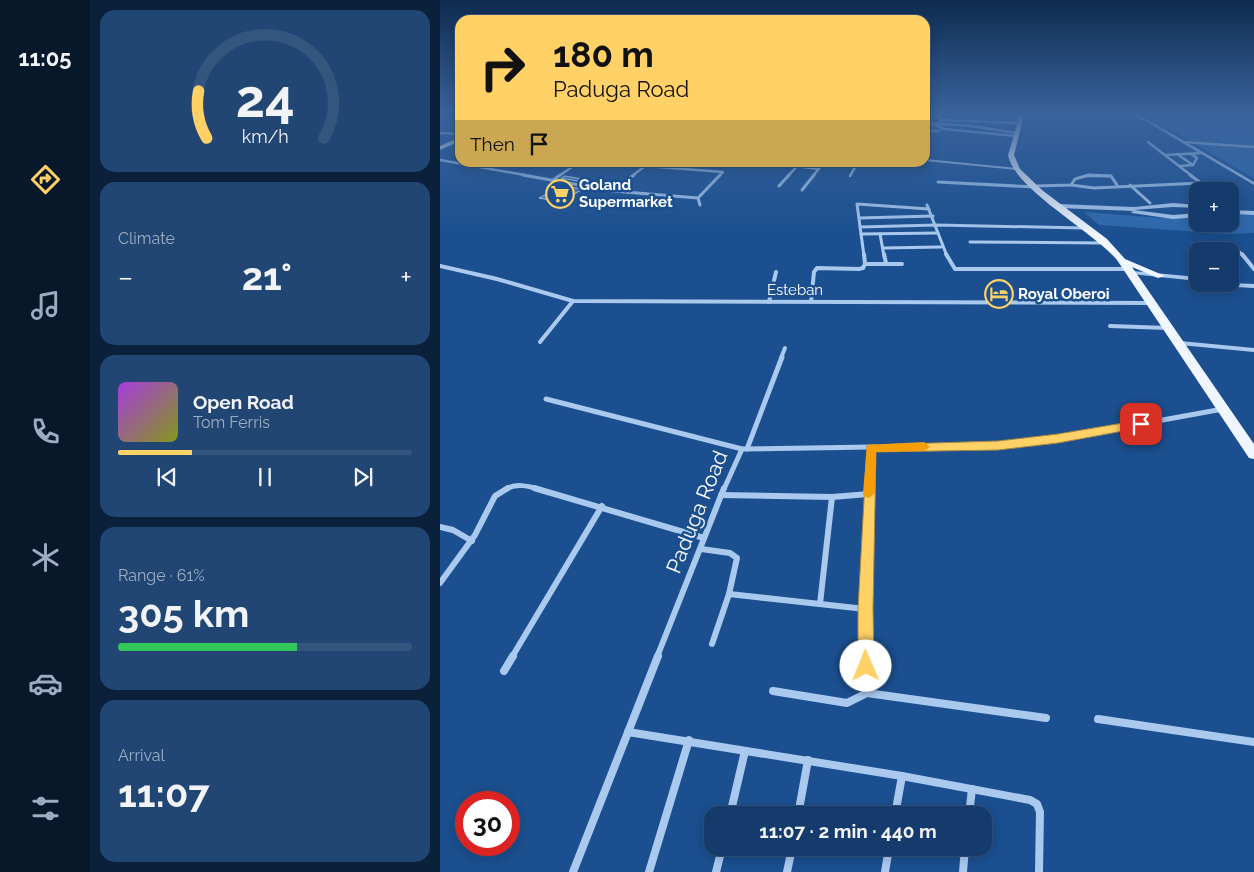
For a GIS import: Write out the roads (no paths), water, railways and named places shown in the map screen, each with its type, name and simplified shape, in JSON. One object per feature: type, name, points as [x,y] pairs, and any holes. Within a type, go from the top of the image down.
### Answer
[{"type":"main road","points":[[1011,154],[1017,169],[1035,186],[1106,242],[1133,273],[1254,454]]},
{"type":"main road","points":[[1122,261],[1164,278]]},
{"type":"main road","points":[[1143,288],[1164,278]]},
{"type":"street","points":[[1177,154],[1193,165]]},
{"type":"street","points":[[1185,154],[1195,160]]},
{"type":"street","points":[[1190,154],[1197,158],[1193,165]]},
{"type":"street","points":[[1166,155],[1194,154]]},
{"type":"street","points":[[1203,154],[1254,182]]},
{"type":"street","points":[[1205,154],[1254,182]]},
{"type":"street","points":[[1166,155],[1184,166]]},
{"type":"street","points":[[938,182],[1035,186],[1071,185],[1087,188],[1118,185],[1201,183],[1166,155]]},
{"type":"street","points":[[440,160],[455,163]]},
{"type":"street","points":[[930,160],[1017,169]]},
{"type":"street","points":[[1179,166],[1193,165]]},
{"type":"street","points":[[479,167],[613,190],[698,198]]},
{"type":"street","points":[[552,180],[572,167]]},
{"type":"street","points":[[613,190],[644,167]]},
{"type":"street","points":[[658,167],[724,172],[698,198]]},
{"type":"street","points":[[779,186],[797,167]]},
{"type":"street","points":[[805,167],[819,169]]},
{"type":"street","points":[[850,176],[855,167]]},
{"type":"street","points":[[802,190],[819,169]]},
{"type":"street","points":[[1071,185],[1075,179],[1098,174],[1110,176],[1118,185]]},
{"type":"street","points":[[1130,185],[1150,203]]},
{"type":"street","points":[[698,198],[700,205]]},
{"type":"street","points":[[811,302],[816,269],[860,269],[865,264],[857,204],[928,207],[936,224],[941,247],[954,268],[959,270],[1133,273],[1189,279]]},
{"type":"street","points":[[1141,211],[1161,205],[1189,207]]},
{"type":"street","points":[[875,206],[875,211],[880,217]]},
{"type":"street","points":[[1062,208],[1141,211],[1173,217],[1189,216]]},
{"type":"street","points":[[1239,211],[1254,212]]},
{"type":"street","points":[[859,218],[933,216]]},
{"type":"street","points":[[860,227],[936,224],[1087,228]]},
{"type":"street","points":[[861,234],[938,232]]},
{"type":"street","points":[[880,234],[886,263]]},
{"type":"street","points":[[970,242],[1106,242]]},
{"type":"street","points":[[883,248],[941,247]]},
{"type":"street","points":[[1239,252],[1254,269]]},
{"type":"street","points":[[865,264],[902,264]]},
{"type":"street","name":"Esteban","points":[[440,266],[497,279],[572,302],[1154,303]]},
{"type":"street","points":[[769,302],[776,272]]},
{"type":"street","points":[[1239,282],[1254,285]]},
{"type":"street","points":[[1239,285],[1254,285]]},
{"type":"street","points":[[540,342],[572,302]]},
{"type":"street","points":[[1110,326],[1170,328]]},
{"type":"street","points":[[1180,343],[1254,350]]},
{"type":"street","points":[[546,399],[744,449],[785,348]]},
{"type":"street","name":"Paduga Road","points":[[573,872],[701,549],[720,495],[744,449],[871,448],[1022,443],[1058,439],[1224,409]]},
{"type":"street","points":[[867,693],[865,609],[871,448]]},
{"type":"street","points":[[440,583],[472,541],[495,496],[511,486],[528,486],[602,506],[704,538]]},
{"type":"street","points":[[720,495],[832,497],[869,494]]},
{"type":"street","points":[[820,604],[832,497]]},
{"type":"street","points":[[504,671],[602,506]]},
{"type":"street","points":[[440,527],[453,530],[472,541]]},
{"type":"street","points":[[701,549],[730,553],[737,558],[729,594],[712,644]]},
{"type":"street","points":[[729,594],[865,609]]},
{"type":"street","points":[[773,691],[847,703],[867,693],[1046,718]]},
{"type":"street","points":[[1098,719],[1254,742]]},
{"type":"street","points":[[628,732],[808,760],[1030,800],[1037,804],[1040,812],[1039,872]]},
{"type":"street","points":[[649,872],[689,740]]},
{"type":"street","points":[[732,806],[746,751]]},
{"type":"street","points":[[800,806],[808,760]]},
{"type":"street","points":[[897,806],[902,776]]},
{"type":"street","points":[[970,806],[972,789]]},
{"type":"street","points":[[716,872],[720,856]]},
{"type":"street","points":[[787,872],[790,856]]},
{"type":"street","points":[[884,872],[887,856]]},
{"type":"street","points":[[963,872],[965,856]]},
{"type":"place","name":"Goland Supermarket","points":[[560,194]]},
{"type":"place","name":"Royal Oberoi","points":[[999,294]]}]
